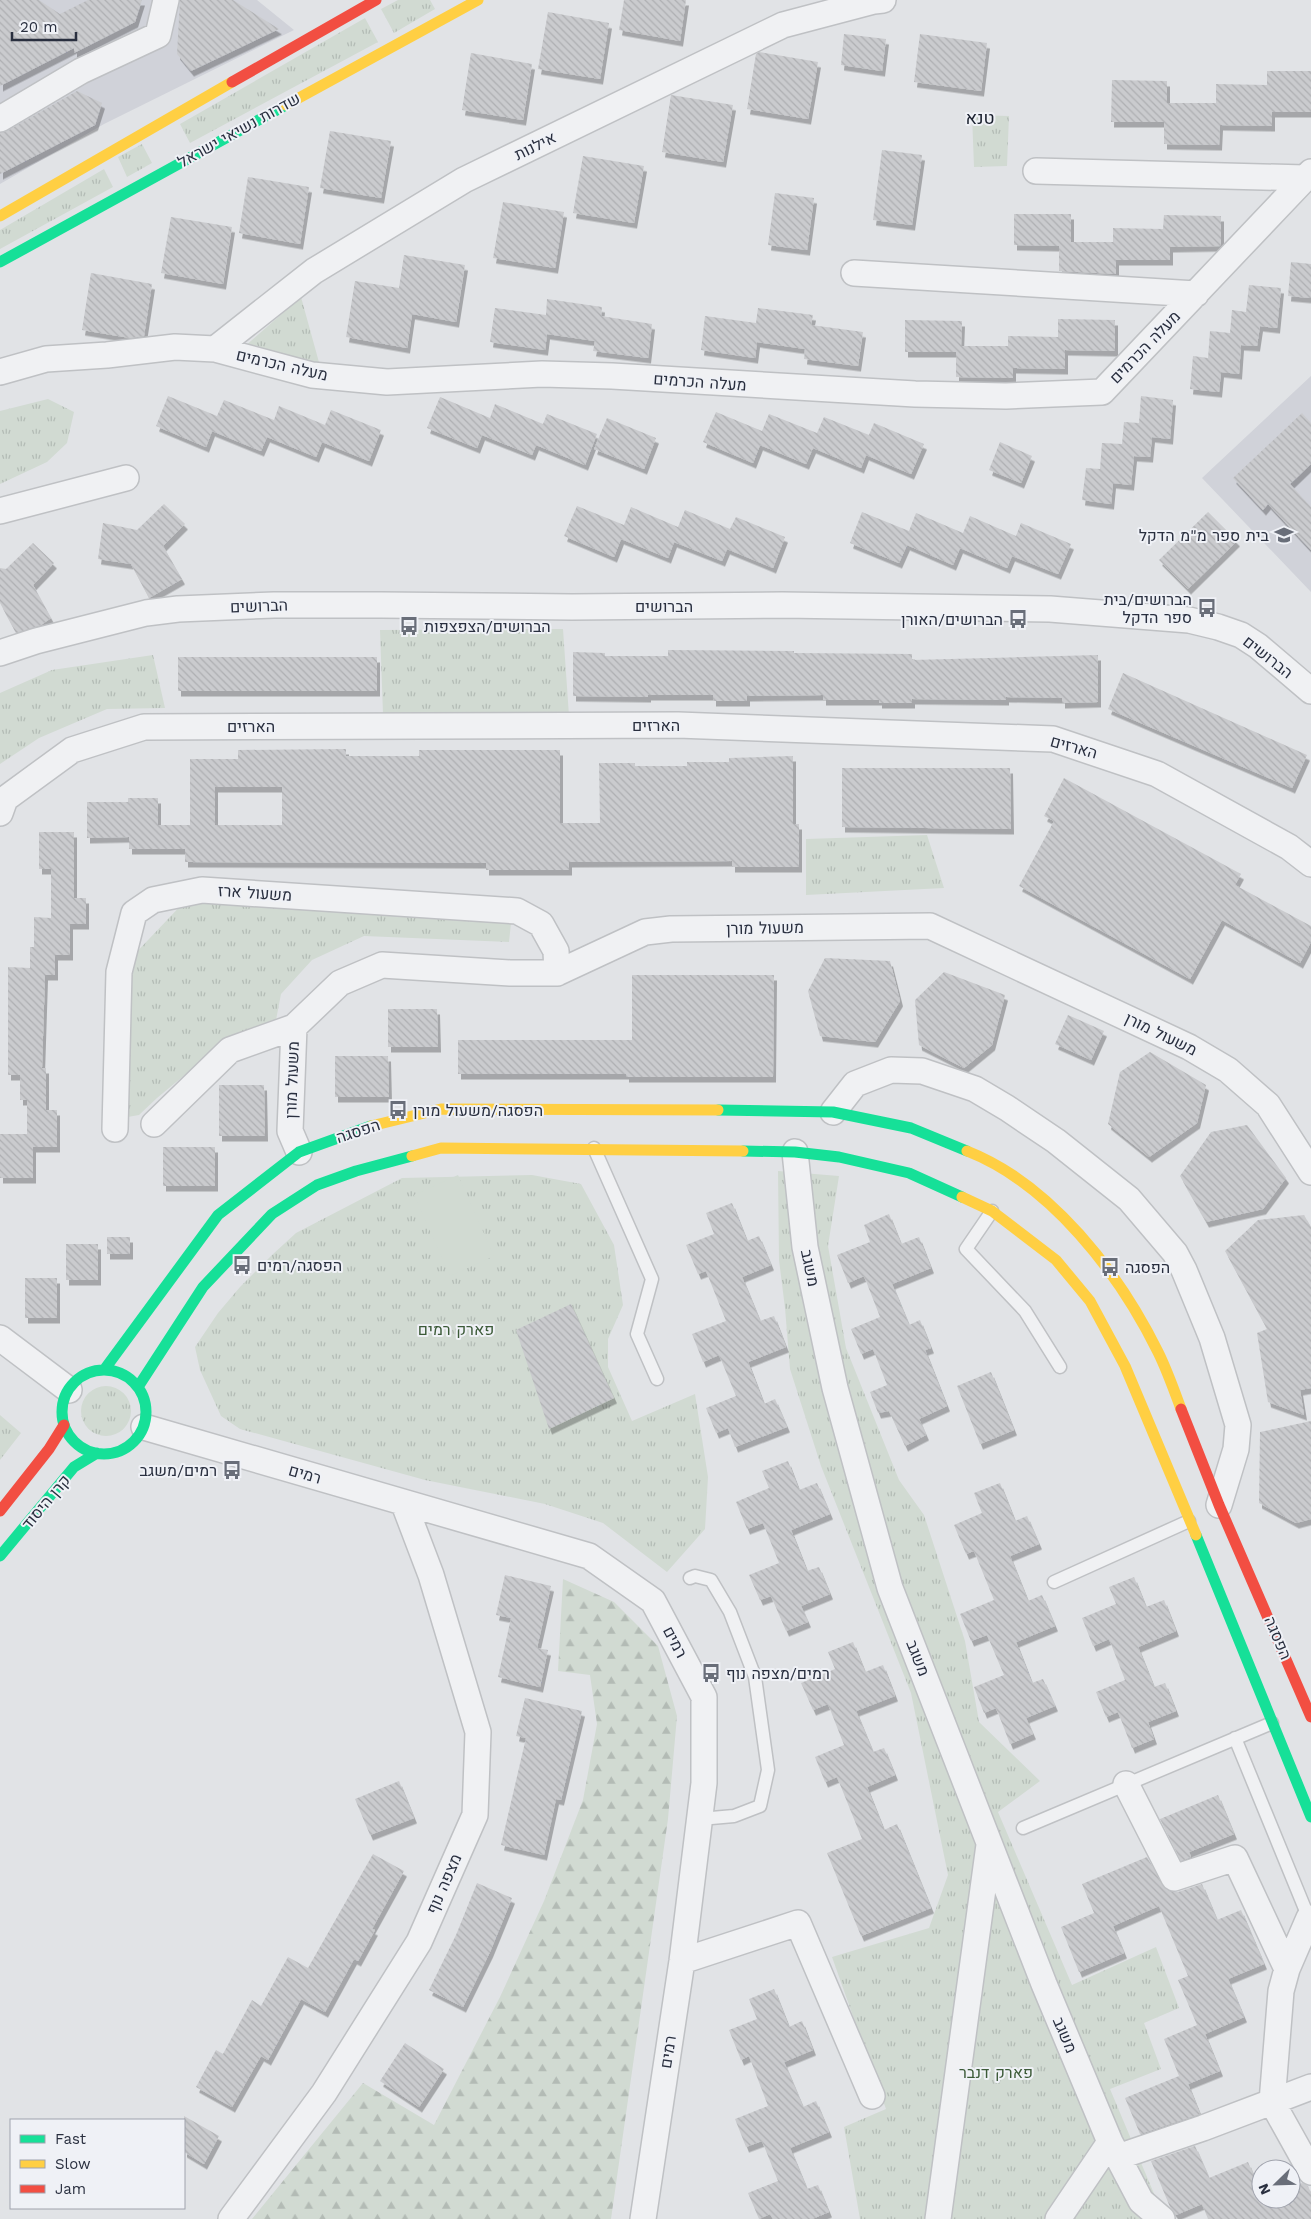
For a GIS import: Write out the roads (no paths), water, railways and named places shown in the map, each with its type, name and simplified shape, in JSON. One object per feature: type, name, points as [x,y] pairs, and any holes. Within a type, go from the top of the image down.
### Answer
[{"type":"street","points":[[0,119],[81,71],[158,35],[166,0]]},
{"type":"street","points":[[0,216],[376,0]]},
{"type":"street","name":"שדרות נשיאי ישראל","points":[[0,262],[478,0]]},
{"type":"street","name":"אילנות","points":[[215,349],[314,271],[464,180],[783,25],[883,0]]},
{"type":"street","points":[[1036,171],[1308,175]]},
{"type":"street","name":"מעלה הכרמים","points":[[0,372],[46,359],[107,355],[175,347],[215,349],[312,375],[387,382],[542,374],[612,376],[905,394],[1006,396],[1102,392],[1308,175]]},
{"type":"street","points":[[854,273],[1196,294]]},
{"type":"street","points":[[0,511],[126,478]]},
{"type":"street","name":"הברושים","points":[[0,653],[36,641],[137,616],[178,609],[283,605],[572,607],[790,605],[1050,609],[1189,620],[1218,627],[1241,635],[1258,646],[1311,691]]},
{"type":"street","name":"הארזים","points":[[0,813],[5,799],[72,750],[144,727],[678,725],[1053,739],[1157,774],[1289,847],[1311,864]]},
{"type":"street","name":"משעול ארז","points":[[115,1129],[119,972],[134,913],[153,900],[202,890],[517,911],[542,924],[556,950],[557,973]]},
{"type":"street","name":"משעול מורן","points":[[301,1156],[290,1131],[294,1027],[340,983],[382,965],[510,973],[557,973],[645,932],[671,929],[930,926],[1189,1047],[1228,1070],[1268,1106],[1311,1172]]},
{"type":"street","points":[[154,1124],[230,1050],[294,1027]]},
{"type":"street","points":[[833,1112],[855,1084],[891,1070],[922,1071],[975,1089],[1007,1108],[1056,1141],[1129,1199],[1175,1253],[1184,1270],[1212,1338],[1238,1425],[1236,1449],[1211,1509],[1189,1522]]},
{"type":"street","name":"הפסגה","points":[[104,1370],[218,1215],[301,1156],[363,1128],[440,1109],[833,1112],[911,1128],[978,1155],[1026,1184],[1079,1232],[1131,1303],[1159,1353],[1211,1509],[1311,1717]]},
{"type":"street","points":[[138,1387],[203,1287],[272,1214],[315,1180],[441,1148],[594,1148],[795,1152],[839,1156],[909,1173],[992,1211],[1056,1260],[1090,1302],[1125,1366],[1143,1406],[1311,1817]]},
{"type":"street","name":"משגב","points":[[795,1152],[805,1247],[835,1388],[890,1588],[1044,1984],[1114,2150],[1140,2201],[1162,2219]]},
{"type":"street","points":[[0,1338],[69,1390]]},
{"type":"street","points":[[112,1370],[125,1376],[138,1387],[144,1396],[146,1410],[144,1427],[139,1436],[129,1446],[117,1453],[97,1453],[77,1445],[68,1434],[64,1425],[62,1408],[74,1382],[85,1374],[112,1370]]},
{"type":"street","name":"קרן היסוד","points":[[0,1511],[50,1449],[64,1425]]},
{"type":"street","name":"רמים","points":[[144,1427],[404,1504],[589,1556],[653,1601],[704,1697],[704,1783],[682,1962],[643,2219]]},
{"type":"street","name":"קרן היסוד","points":[[0,1556],[74,1467],[97,1453]]},
{"type":"street","name":"מצפה נוף","points":[[231,2219],[324,2092],[418,1942],[475,1815],[478,1732],[431,1575],[404,1504]]},
{"type":"street","points":[[1126,1784],[1174,1878],[1235,1858],[1287,1970]]},
{"type":"street","points":[[938,2219],[990,1843]]},
{"type":"street","points":[[1310,1921],[1287,1970],[1281,1991],[1272,2102],[1311,2172]]},
{"type":"street","points":[[682,1962],[798,1923],[872,2096]]},
{"type":"street","points":[[1058,2219],[1114,2150],[1272,2102],[1311,2087]]},
{"type":"lane","points":[[594,1148],[652,1279],[637,1334],[657,1379]]},
{"type":"lane","points":[[992,1211],[966,1249],[1025,1311],[1060,1367]]},
{"type":"lane","points":[[1054,1582],[1189,1522]]},
{"type":"lane","points":[[690,1578],[695,1576],[711,1580],[730,1612],[755,1677],[768,1770],[760,1806],[734,1816],[700,1819]]},
{"type":"lane","points":[[1023,1828],[1272,1723]]},
{"type":"lane","points":[[1235,1738],[1310,1921]]},
{"type":"place","name":"בית ספר מ\"מ הדקל","points":[[1284,535]]},
{"type":"place","name":"הברושים/בית ספר הדקל","points":[[1207,608]]},
{"type":"place","name":"הברושים/האורן","points":[[1018,619]]},
{"type":"place","name":"הברושים/הצפצפות","points":[[409,626]]},
{"type":"place","name":"הפסגה/משעול מורן","points":[[398,1110]]},
{"type":"place","name":"הפסגה/רמים","points":[[242,1265]]},
{"type":"place","name":"הפסגה","points":[[1110,1267]]},
{"type":"place","name":"רמים/משגב","points":[[232,1470]]},
{"type":"place","name":"רמים/מצפה נוף","points":[[711,1673]]},
{"type":"district","name":"טנא","points":[[980,117]]},
{"type":"park label","name":"פארק רמים","points":[[456,1329]]},
{"type":"park label","name":"פארק דנבר","points":[[996,2072]]}]
